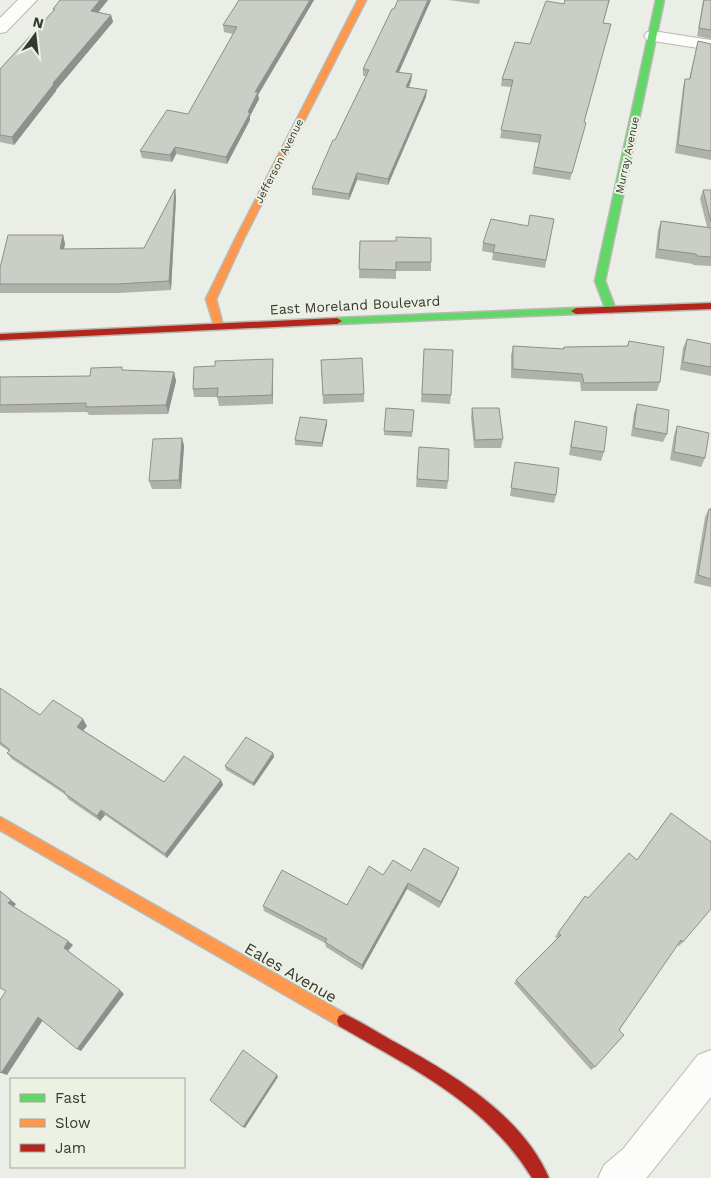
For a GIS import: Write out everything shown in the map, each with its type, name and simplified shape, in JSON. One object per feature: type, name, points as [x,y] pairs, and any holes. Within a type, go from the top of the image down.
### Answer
[{"type":"street","points":[[0,28],[28,0]]},
{"type":"street","name":"Jefferson Avenue","points":[[218,326],[211,299],[240,238],[362,0]]},
{"type":"street","name":"Murray Avenue","points":[[611,310],[600,281],[660,0]]},
{"type":"street","points":[[653,36],[711,45]]},
{"type":"street","name":"East Moreland Boulevard","points":[[0,337],[711,306]]},
{"type":"street","name":"Eales Avenue","points":[[0,823],[447,1081],[494,1116],[531,1158],[541,1178]]},
{"type":"street","points":[[617,1178],[636,1162],[711,1068]]},
{"type":"building","points":[[60,0],[100,0],[91,11],[111,15],[53,83],[12,137],[0,135],[0,69],[55,9],[53,9]]},
{"type":"building","points":[[239,0],[310,0],[255,92],[258,92],[248,112],[250,113],[226,157],[175,147],[170,155],[140,151],[167,110],[188,114],[237,27],[223,25]]},
{"type":"building","points":[[398,0],[428,0],[396,72],[412,74],[406,87],[427,90],[388,179],[357,173],[349,194],[312,188],[333,140],[335,140],[369,70],[363,69]]},
{"type":"building","points":[[565,0],[609,0],[603,23],[611,24],[572,173],[534,167],[541,135],[501,130],[513,80],[502,79],[515,42],[530,44],[546,1],[564,4]]},
{"type":"building","points":[[704,0],[711,0],[711,30],[699,28]]},
{"type":"building","points":[[698,41],[711,44],[711,151],[678,145],[685,79],[690,79]]},
{"type":"building","points":[[175,189],[169,281],[117,284],[0,284],[0,268],[8,235],[63,235],[60,249],[144,248]]},
{"type":"building","points":[[703,190],[711,190],[711,222]]},
{"type":"building","points":[[530,215],[554,219],[546,260],[493,252],[495,245],[483,243],[491,219],[528,226]]},
{"type":"building","points":[[661,221],[711,228],[711,257],[658,249]]},
{"type":"building","points":[[396,237],[431,238],[431,262],[396,262],[396,270],[359,269],[360,241],[396,241]]},
{"type":"building","points":[[687,339],[711,344],[711,367],[683,362]]},
{"type":"building","points":[[629,341],[664,347],[660,382],[584,383],[582,374],[513,369],[513,346],[564,349],[564,347],[628,346]]},
{"type":"building","points":[[424,349],[453,350],[451,395],[422,394]]},
{"type":"building","points":[[362,358],[364,394],[323,395],[321,360]]},
{"type":"building","points":[[273,359],[272,395],[217,397],[218,388],[193,389],[194,367],[215,366],[215,361]]},
{"type":"building","points":[[122,367],[122,370],[174,372],[166,405],[86,407],[86,403],[0,405],[0,377],[90,376],[91,368]]},
{"type":"building","points":[[637,404],[669,410],[667,434],[634,428]]},
{"type":"building","points":[[386,408],[414,410],[412,432],[384,431]]},
{"type":"building","points":[[472,408],[499,408],[503,439],[475,440]]},
{"type":"building","points":[[300,417],[327,420],[322,443],[295,440]]},
{"type":"building","points":[[575,421],[607,427],[604,452],[571,447]]},
{"type":"building","points":[[677,426],[709,433],[705,458],[674,452]]},
{"type":"building","points":[[182,438],[179,480],[149,481],[153,439]]},
{"type":"building","points":[[419,447],[449,449],[448,481],[417,479]]},
{"type":"building","points":[[515,462],[559,468],[556,495],[511,488]]},
{"type":"building","points":[[709,509],[711,509],[711,579],[698,575]]},
{"type":"building","points":[[0,688],[40,715],[53,700],[83,719],[77,727],[164,782],[184,756],[221,780],[165,854],[101,810],[97,816],[7,753],[10,750],[0,742]]},
{"type":"building","points":[[246,737],[273,753],[253,783],[225,766]]},
{"type":"building","points":[[671,813],[711,842],[711,909],[683,942],[681,940],[619,1030],[624,1035],[595,1067],[516,980],[561,935],[558,933],[585,896],[588,898],[629,853],[637,860]]},
{"type":"building","points":[[424,848],[459,868],[441,902],[408,883],[362,965],[325,942],[327,939],[263,906],[282,870],[347,905],[369,866],[383,875],[393,860],[411,871]]},
{"type":"building","points":[[0,891],[11,900],[8,903],[68,941],[64,948],[120,990],[77,1049],[38,1017],[1,1073],[0,1000],[6,991],[0,988]]},
{"type":"building","points":[[243,1050],[277,1075],[243,1127],[210,1100]]},
{"type":"traffic: fast","points":[[611,310],[600,281],[660,0]]},
{"type":"traffic: fast","points":[[337,321],[576,311]]},
{"type":"traffic: slow","points":[[218,326],[211,299],[240,238],[362,0]]},
{"type":"traffic: slow","points":[[0,823],[344,1021]]},
{"type":"traffic: jam","points":[[576,311],[711,306]]},
{"type":"traffic: jam","points":[[0,337],[337,321]]},
{"type":"traffic: jam","points":[[344,1021],[427,1069],[454,1086],[480,1106],[504,1127],[524,1151],[541,1178]]}]
